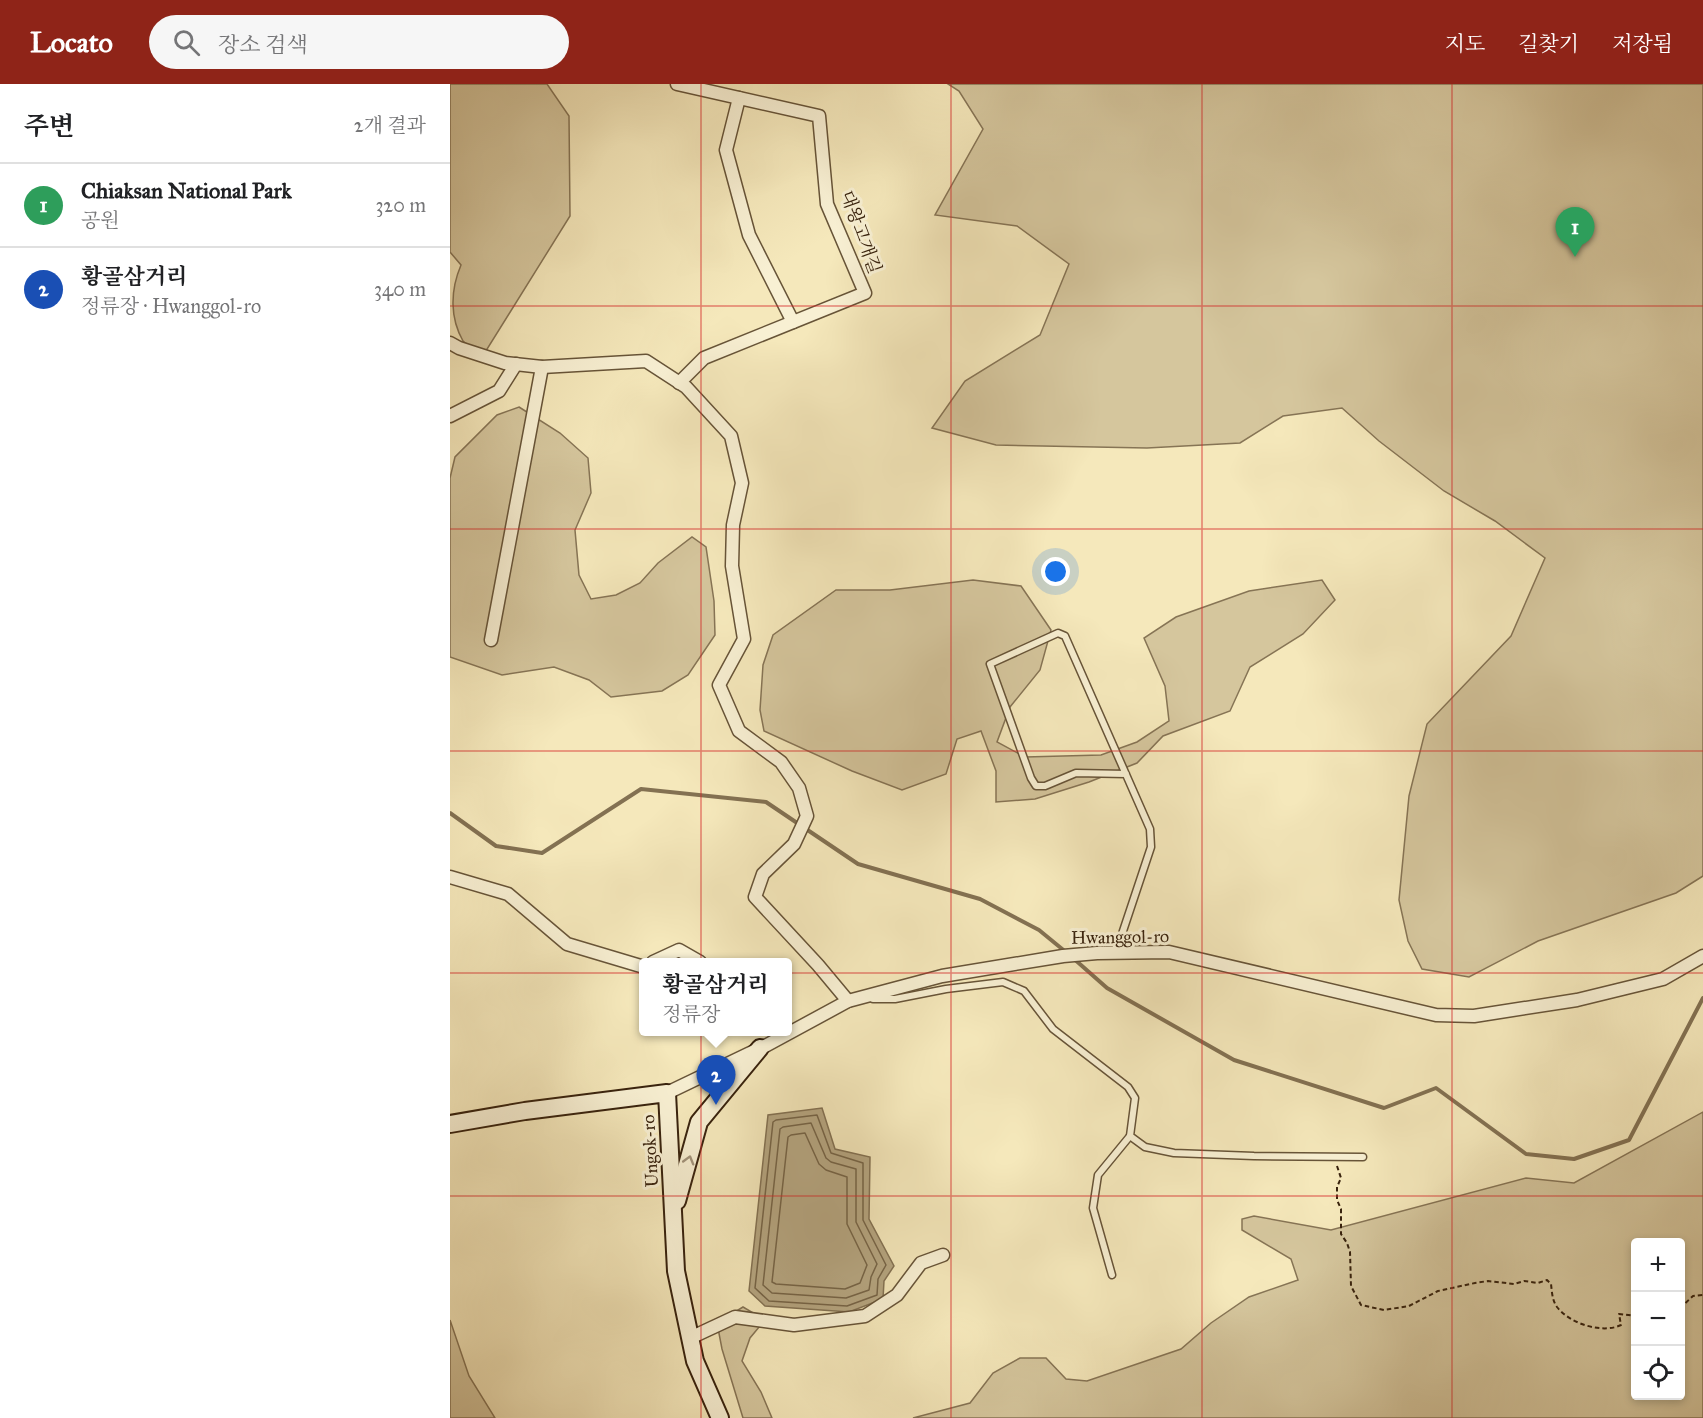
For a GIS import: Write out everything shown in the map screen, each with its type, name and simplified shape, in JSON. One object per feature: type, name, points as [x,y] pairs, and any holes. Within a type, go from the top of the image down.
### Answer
[{"type":"street","name":"대왕고개길","points":[[677,84],[819,116],[827,204],[865,293],[704,358],[679,383]]},
{"type":"street","points":[[739,98],[726,150],[749,235],[793,322]]},
{"type":"street","points":[[450,343],[505,363],[542,367],[646,361],[686,387],[731,436],[742,483],[732,525],[732,566],[744,639],[719,685],[739,731],[781,762],[799,788],[807,816],[794,844],[763,874],[754,897],[851,1000]]},
{"type":"street","points":[[450,416],[499,391],[516,364]]},
{"type":"street","points":[[491,640],[542,367]]},
{"type":"street","points":[[450,877],[508,894],[567,944],[639,966]]},
{"type":"street","points":[[663,958],[679,950],[692,958]]},
{"type":"street","name":"Hwanggol-ro","points":[[792,1028],[851,1000],[942,975],[1063,956],[1097,953],[1168,952],[1437,1015],[1474,1016],[1577,1000],[1663,979],[1703,956]]},
{"type":"street","name":"Hwanggol-ro","points":[[667,1093],[760,1048],[777,1036]]},
{"type":"street","points":[[673,1217],[699,1122],[760,1048]]},
{"type":"street","name":"Ungok-ro","points":[[450,1124],[667,1093],[676,1271],[695,1361],[720,1418]]},
{"type":"street","points":[[690,1338],[735,1317],[794,1325],[865,1316],[897,1295],[921,1263],[943,1255]]},
{"type":"lane","points":[[1116,953],[1151,848],[1150,829],[1126,774],[1065,636],[1058,633],[990,664],[1031,778],[1036,786],[1045,786],[1076,773],[1126,774]]},
{"type":"lane","points":[[851,1000],[895,999],[946,989],[1003,982],[1024,991],[1053,1029],[1128,1087],[1135,1098],[1130,1136],[1098,1175],[1093,1208],[1112,1275]]},
{"type":"lane","points":[[1130,1136],[1145,1147],[1174,1153],[1363,1157]]},
{"type":"path","points":[[1334,1157],[1341,1178],[1337,1193],[1341,1209],[1341,1234],[1350,1252],[1351,1286],[1361,1305],[1384,1310],[1408,1306],[1438,1291],[1475,1283],[1488,1281],[1514,1284],[1524,1281],[1538,1283],[1547,1281],[1551,1284],[1557,1306],[1584,1325],[1612,1329],[1621,1325],[1619,1314],[1631,1316]]},
{"type":"path","points":[[1685,1303],[1693,1296],[1703,1295]]},
{"type":"shaded area","points":[[450,84],[547,84],[569,116],[570,216],[484,354],[463,341],[454,314],[453,294],[461,265],[450,252]]},
{"type":"shaded area","points":[[948,84],[1703,84],[1703,876],[1676,893],[1538,941],[1469,977],[1422,969],[1408,941],[1399,900],[1409,796],[1427,724],[1511,636],[1545,558],[1495,521],[1444,491],[1379,441],[1342,408],[1283,416],[1240,443],[1147,448],[996,445],[932,428],[965,381],[1040,335],[1069,264],[1017,226],[935,215],[983,129],[959,91]]},
{"type":"shaded area","points":[[519,407],[560,433],[588,458],[591,493],[575,530],[579,575],[591,599],[616,595],[640,583],[658,563],[692,537],[706,547],[714,601],[715,635],[688,675],[662,691],[611,697],[589,680],[554,667],[502,675],[450,657],[450,478],[455,457],[497,415]]},
{"type":"shaded area","points":[[973,580],[1021,586],[1051,630],[1040,670],[1010,707],[997,742],[1025,757],[1101,755],[1137,742],[1169,721],[1165,686],[1144,638],[1176,617],[1249,591],[1322,580],[1335,600],[1303,634],[1250,667],[1230,711],[1163,736],[1137,763],[1089,782],[1035,799],[996,802],[996,771],[981,731],[957,739],[946,774],[902,790],[852,771],[764,731],[760,710],[763,665],[773,635],[836,590],[890,590]]},
{"type":"shaded area","points":[[1703,1112],[1703,1418],[913,1418],[970,1403],[993,1373],[1020,1358],[1046,1358],[1066,1379],[1087,1381],[1181,1349],[1211,1323],[1249,1297],[1298,1280],[1291,1259],[1242,1230],[1242,1219],[1254,1216],[1331,1230],[1526,1178],[1574,1183]]},
{"type":"shaded area","points":[[743,1307],[765,1320],[750,1338],[742,1361],[761,1392],[772,1418],[743,1418],[722,1349],[717,1323]]},
{"type":"shaded area","points":[[450,1320],[469,1376],[495,1418],[450,1418]]},
{"type":"water","points":[[822,1108],[835,1149],[870,1157],[869,1219],[894,1266],[884,1281],[883,1299],[849,1312],[765,1306],[749,1291],[768,1115]]},
{"type":"waterway","points":[[450,813],[496,846],[542,853],[641,789],[766,802],[858,864],[980,899],[1039,930],[1067,953]]},
{"type":"waterway","points":[[1073,958],[1107,988],[1234,1060],[1384,1108],[1436,1088],[1526,1154],[1574,1159],[1629,1140],[1703,998]]},
{"type":"place","name":"Chiaksan National Park","points":[[1575,257]]},
{"type":"place","name":"황골삼거리","points":[[716,1105]]}]
